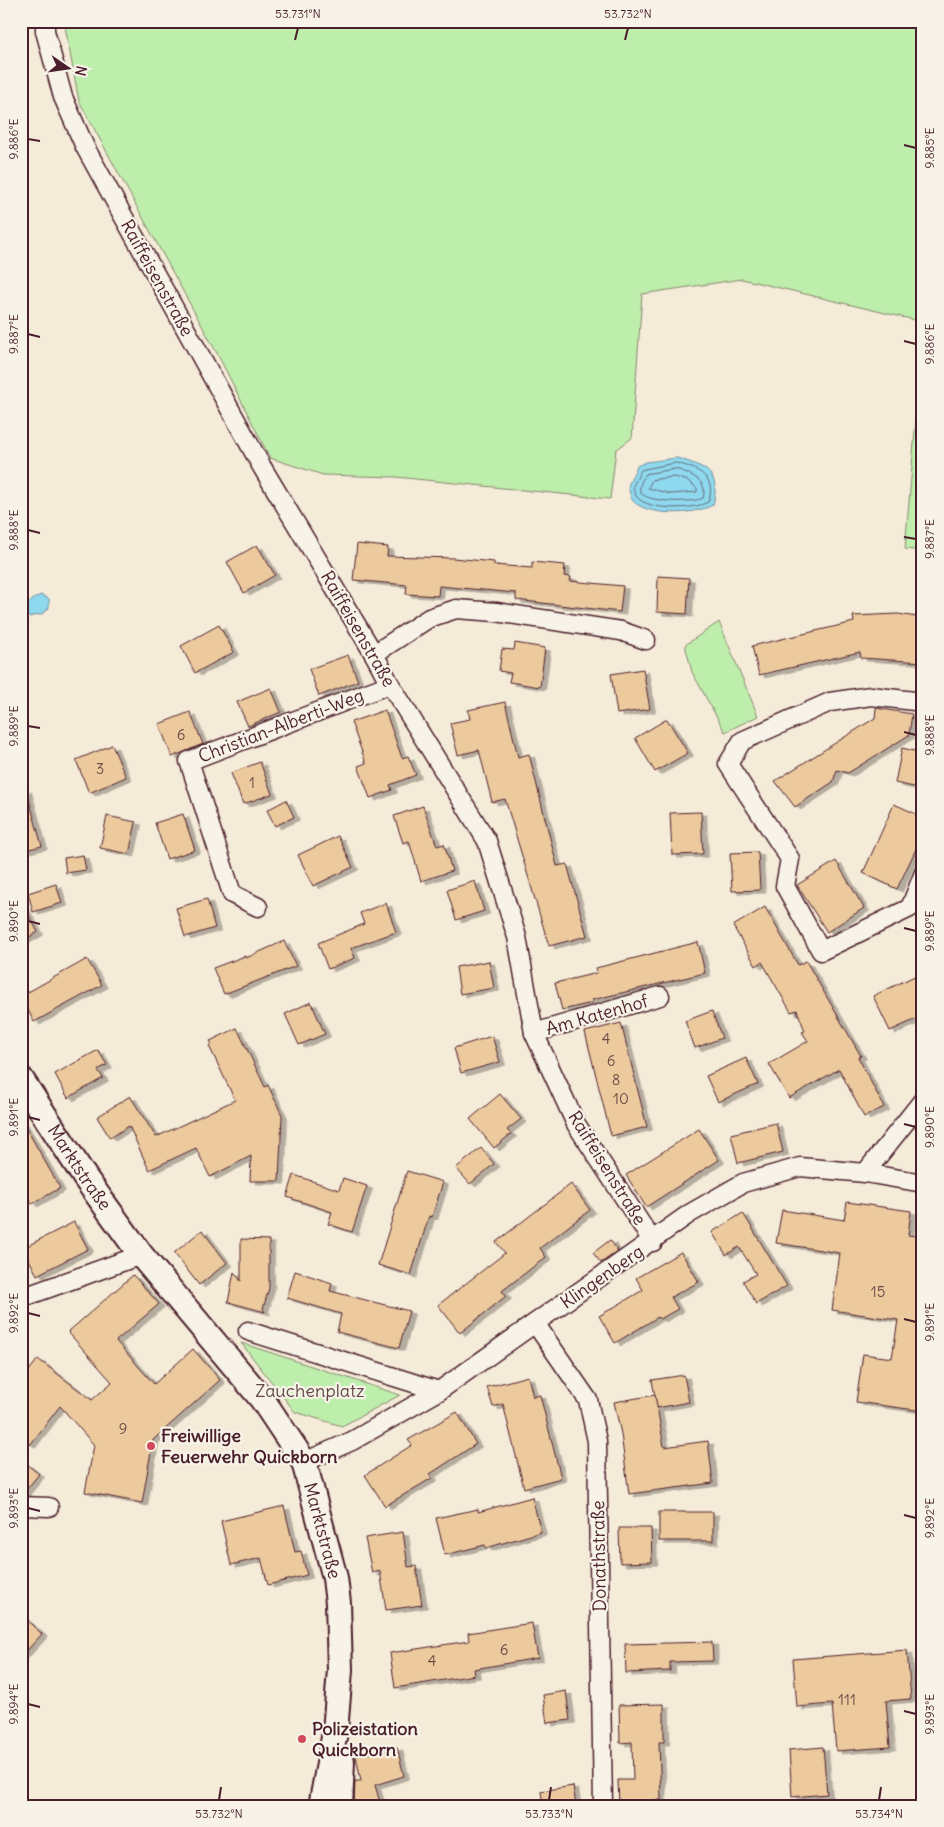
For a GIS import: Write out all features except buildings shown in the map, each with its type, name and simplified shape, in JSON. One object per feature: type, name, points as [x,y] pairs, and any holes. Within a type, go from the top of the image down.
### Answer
[{"type":"main road","name":"Marktstraße","points":[[24,1092],[141,1255],[262,1398],[304,1462],[335,1578],[337,1594],[340,1670],[333,1741],[321,1806]]},
{"type":"main road","name":"Marktstraße","points":[[333,1741],[342,1761],[340,1806]]},
{"type":"street","name":"Raiffeisenstraße","points":[[45,21],[63,97],[86,147],[262,467],[390,684],[487,841],[517,937],[534,1033],[576,1124],[653,1242]]},
{"type":"street","points":[[374,654],[429,618],[456,609],[496,612],[621,631],[646,640]]},
{"type":"street","name":"Christian-Alberti-Weg","points":[[258,907],[232,894],[190,761],[390,684]]},
{"type":"street","points":[[923,702],[871,696],[830,702],[742,740],[728,764],[790,858],[785,886],[821,951],[910,908],[923,875]]},
{"type":"street","name":"Am Katenhof","points":[[534,1033],[660,996]]},
{"type":"street","points":[[865,1173],[923,1100]]},
{"type":"street","name":"Klingenberg","points":[[304,1462],[352,1441],[439,1391],[653,1242],[689,1214],[743,1183],[800,1167],[865,1173],[923,1183]]},
{"type":"street","points":[[21,1298],[141,1255]]},
{"type":"street","name":"Donathstraße","points":[[535,1323],[588,1400],[597,1441],[603,1806]]},
{"type":"street","points":[[248,1332],[439,1391]]},
{"type":"street","points":[[21,1506],[49,1507]]},
{"type":"green space","points":[[64,21],[923,21],[923,322],[742,279],[642,294],[632,438],[616,450],[610,499],[396,477],[323,475],[270,458],[219,357],[79,101]]},
{"type":"green space","points":[[923,337],[923,551],[905,549]]},
{"type":"green space","points":[[719,622],[758,716],[725,732],[692,672],[685,645]]},
{"type":"green space","name":"Zauchenplatz","points":[[241,1343],[400,1395],[342,1426],[295,1412]]},
{"type":"water","points":[[677,458],[696,464],[713,478],[715,494],[713,505],[695,511],[672,513],[650,510],[633,501],[628,486],[637,466],[646,462]]},
{"type":"water","points":[[41,595],[49,599],[49,608],[42,614],[29,617],[25,610],[33,599]]},
{"type":"place","name":"Freiwillige Feuerwehr Quickborn","points":[[151,1446]]},
{"type":"place","name":"Polizeistation Quickborn","points":[[302,1739]]}]
